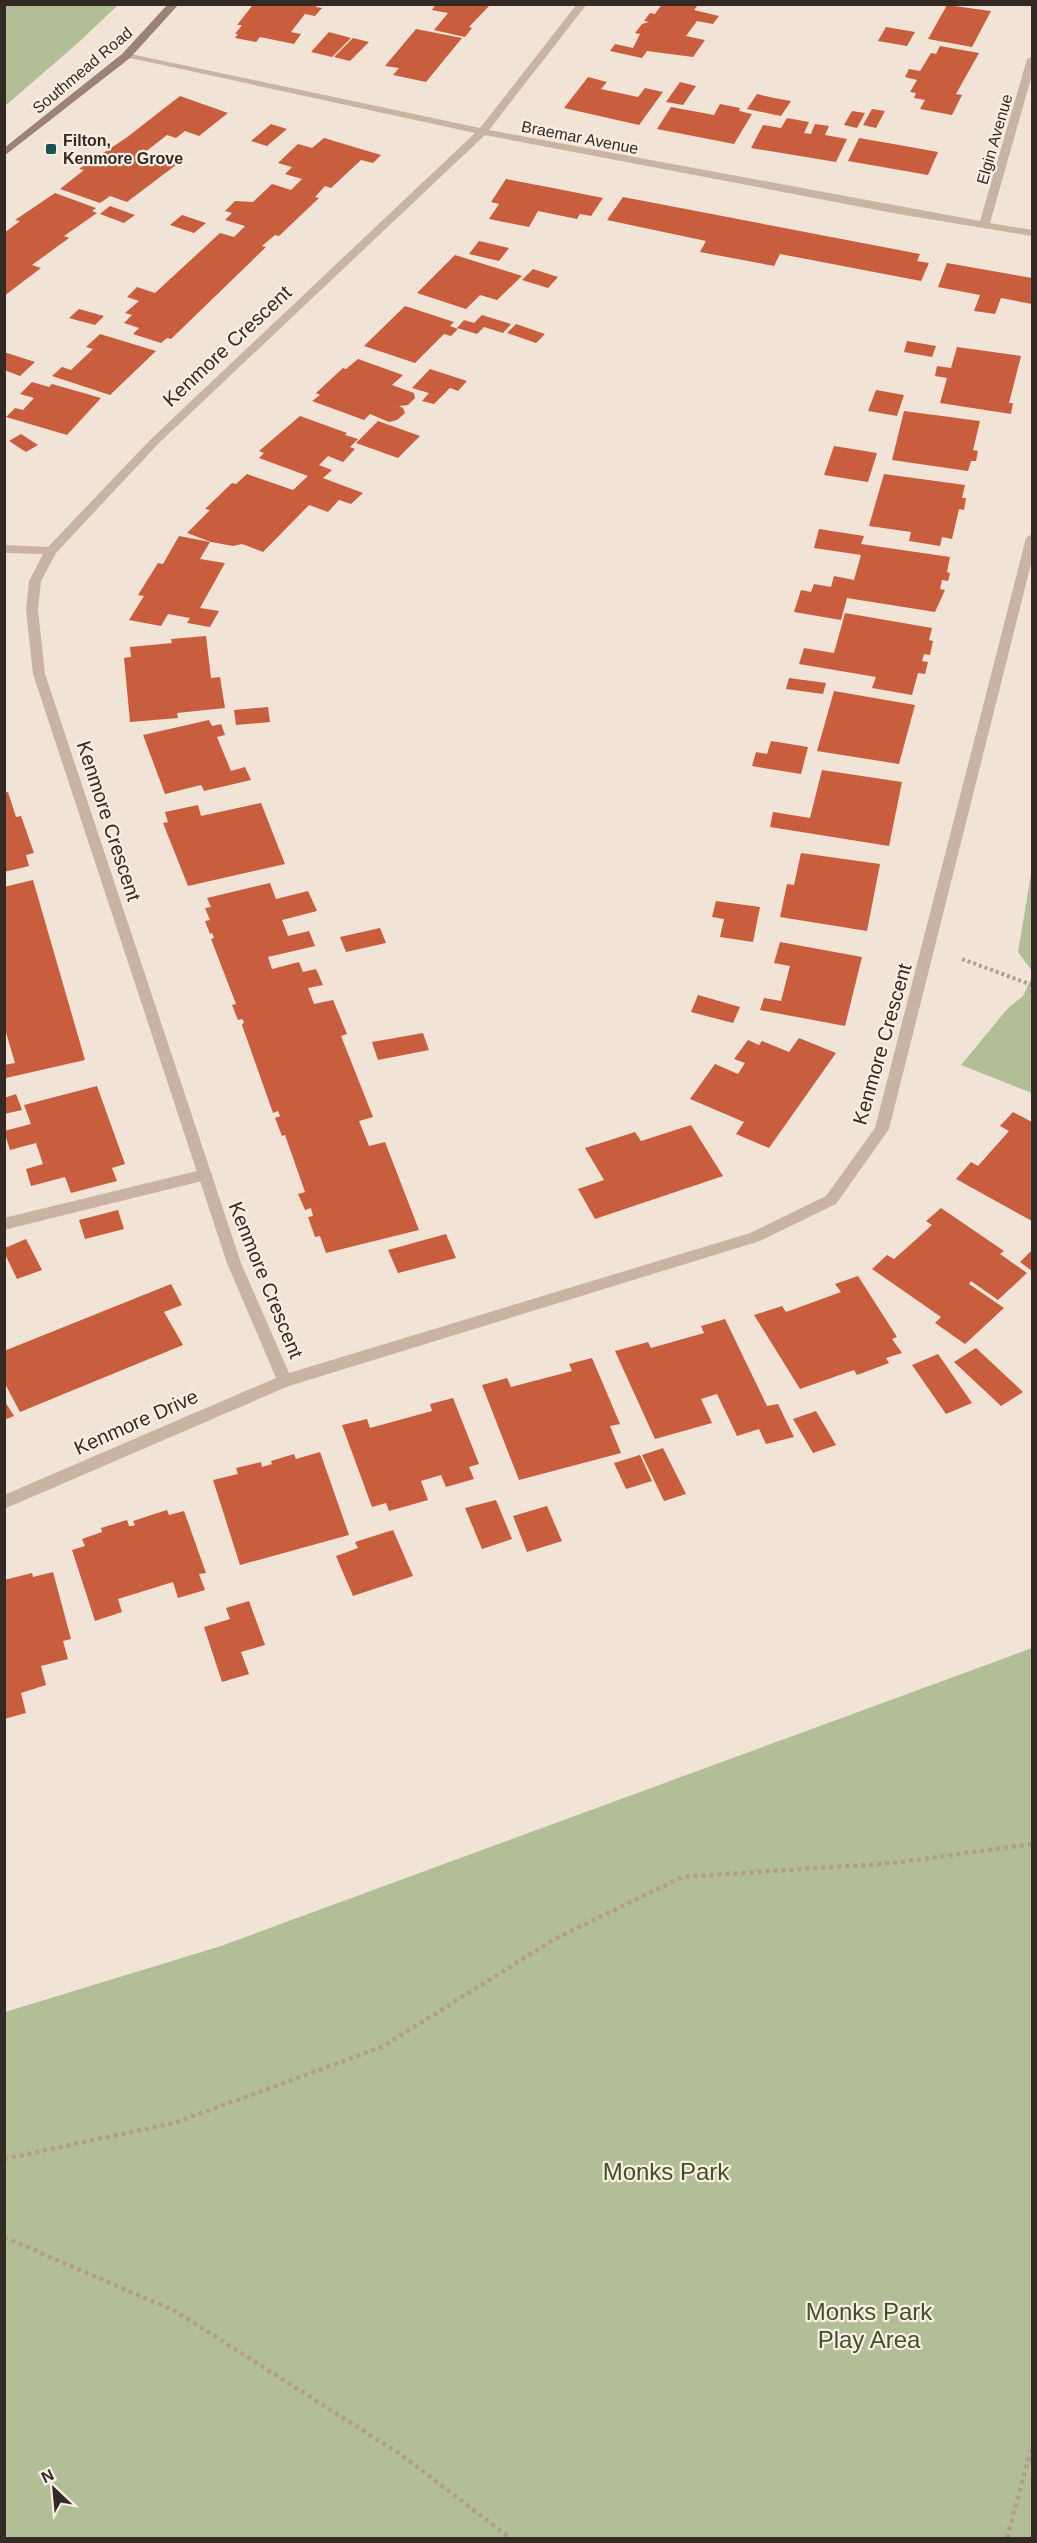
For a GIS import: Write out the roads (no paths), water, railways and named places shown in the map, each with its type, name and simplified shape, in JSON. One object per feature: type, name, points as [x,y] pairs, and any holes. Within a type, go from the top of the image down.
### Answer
[{"type":"main road","name":"Southmead Road","points":[[4,153],[126,56],[174,4]]},
{"type":"street","name":"Kenmore Crescent","points":[[582,4],[481,133],[155,441],[51,551],[35,581],[32,610],[39,674],[234,1263],[285,1381],[755,1238],[831,1200],[882,1129],[1032,538]]},
{"type":"street","name":"Braemar Avenue","points":[[126,56],[481,133],[1032,233]]},
{"type":"street","name":"Elgin Avenue","points":[[984,226],[1032,59]]},
{"type":"street","points":[[4,549],[51,551]]},
{"type":"street","points":[[4,1224],[205,1175]]},
{"type":"street","name":"Kenmore Drive","points":[[4,1502],[285,1381]]},
{"type":"place","name":"Filton, Kenmore Grove","points":[[51,149]]},
{"type":"park label","name":"Monks Park","points":[[666,2172]]},
{"type":"park label","name":"Monks Park Play Area","points":[[869,2326]]}]
